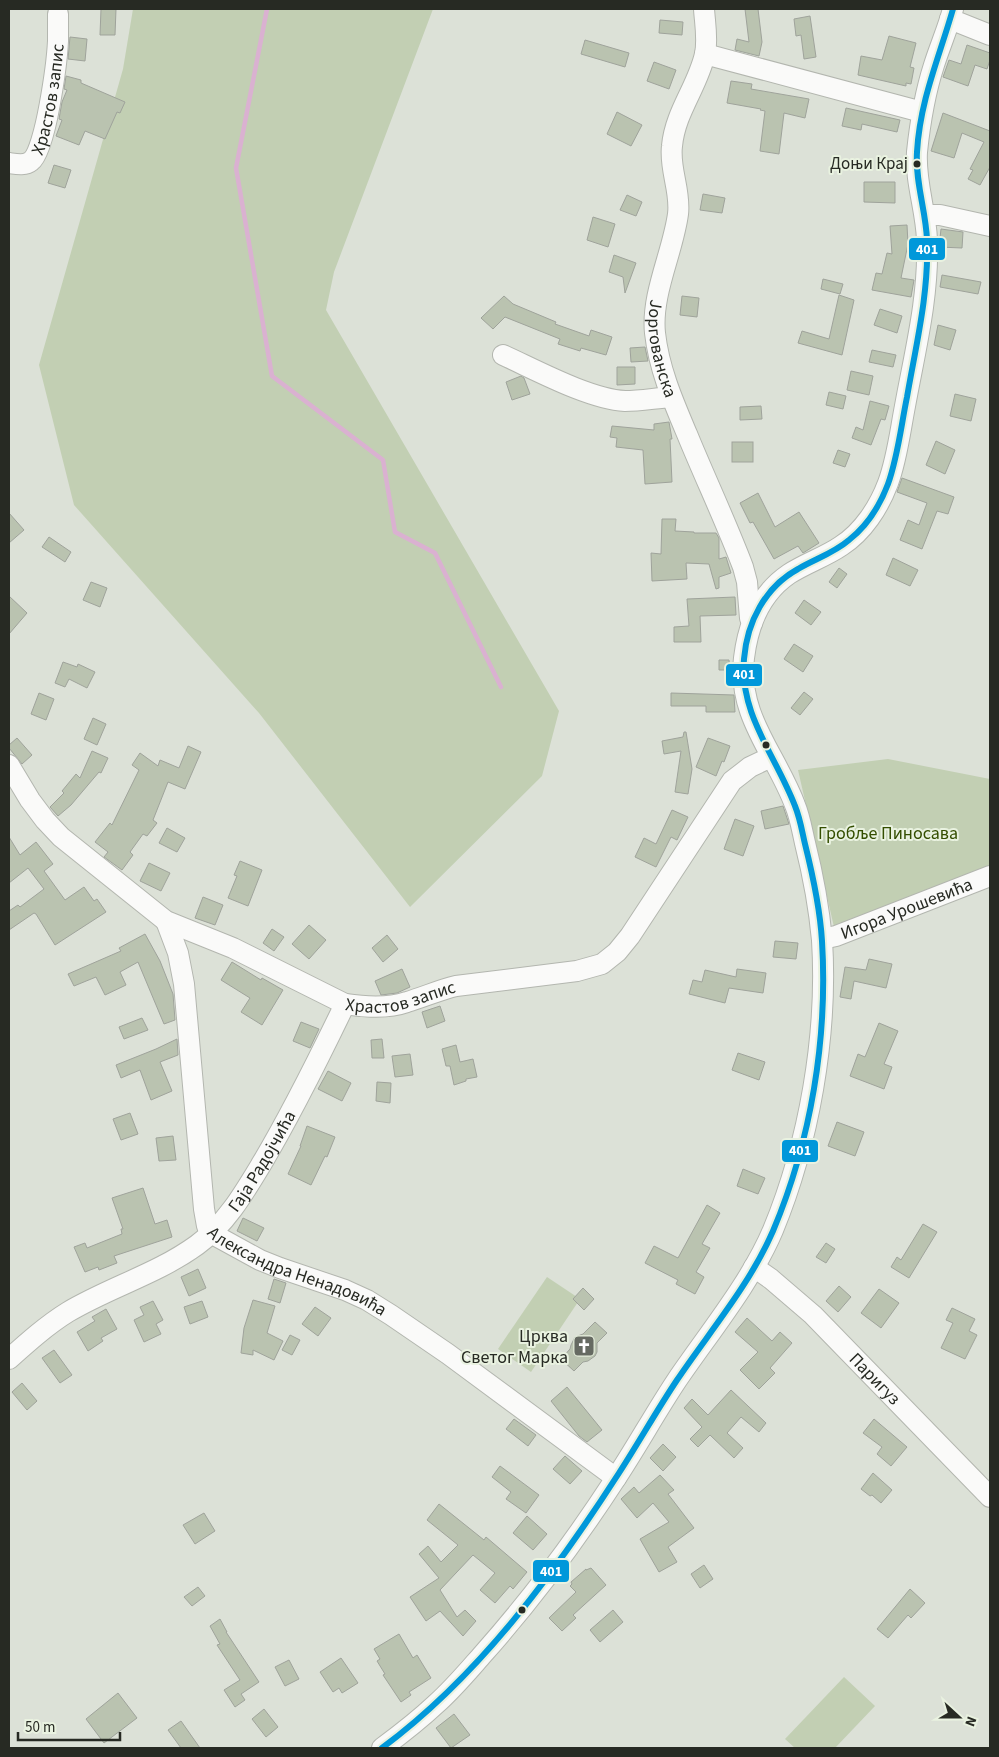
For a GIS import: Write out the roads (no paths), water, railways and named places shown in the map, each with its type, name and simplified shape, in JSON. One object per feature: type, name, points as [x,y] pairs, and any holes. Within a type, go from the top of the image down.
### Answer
[{"type":"street","name":"Јоргованска","points":[[704,9],[707,40],[705,54],[702,66],[677,119],[672,145],[671,152],[678,196],[678,213],[659,290],[655,332],[661,363],[671,397],[743,567],[747,582],[752,623]]},
{"type":"street","name":"Храстов запис","points":[[9,163],[22,164],[32,160],[37,153],[46,126],[58,42],[58,14]]},
{"type":"street","points":[[382,1748],[439,1701],[504,1631],[542,1583],[588,1520],[675,1384],[754,1268],[771,1235],[784,1200],[811,1104],[821,1005],[822,939],[814,879],[797,810],[790,791],[752,719],[745,698],[742,677],[747,640],[760,604],[768,593],[790,574],[842,546],[855,535],[872,515],[888,484],[899,442],[924,304],[928,270],[925,215],[917,167],[922,112],[951,14],[990,35]]},
{"type":"street","points":[[705,54],[922,112]]},
{"type":"street","points":[[925,215],[940,215],[990,226]]},
{"type":"street","points":[[503,355],[601,397],[625,401],[671,397]]},
{"type":"street","name":"Храстов запис","points":[[9,765],[30,800],[61,837],[166,921],[233,948],[345,1004],[380,1007],[395,1005],[456,986],[577,971],[602,964],[617,952],[630,936],[732,782],[750,767],[771,757]]},
{"type":"street","name":"Игора Урошевића","points":[[822,939],[836,936],[990,876]]},
{"type":"street","name":"Александра Ненадовића","points":[[166,921],[178,953],[184,984],[205,1220],[212,1233],[260,1260],[345,1290],[367,1300],[448,1354],[616,1478]]},
{"type":"street","points":[[178,953],[191,940],[202,934]]},
{"type":"street","name":"Гаја Радојчића","points":[[9,1359],[43,1329],[69,1311],[170,1263],[212,1233],[228,1216],[272,1145],[315,1067],[345,1004]]},
{"type":"street","name":"Паригуз","points":[[754,1268],[771,1278],[813,1315],[990,1496]]},
{"type":"waterway","points":[[267,9],[236,168],[272,376],[383,460],[395,532],[435,553],[501,687]]},
{"type":"place","name":"Доњи Крај","points":[[917,164]]},
{"type":"place","name":"Црква Светог Марка","points":[[584,1346]]},
{"type":"park label","name":"Гробље Пиносава","points":[[888,833]]}]
